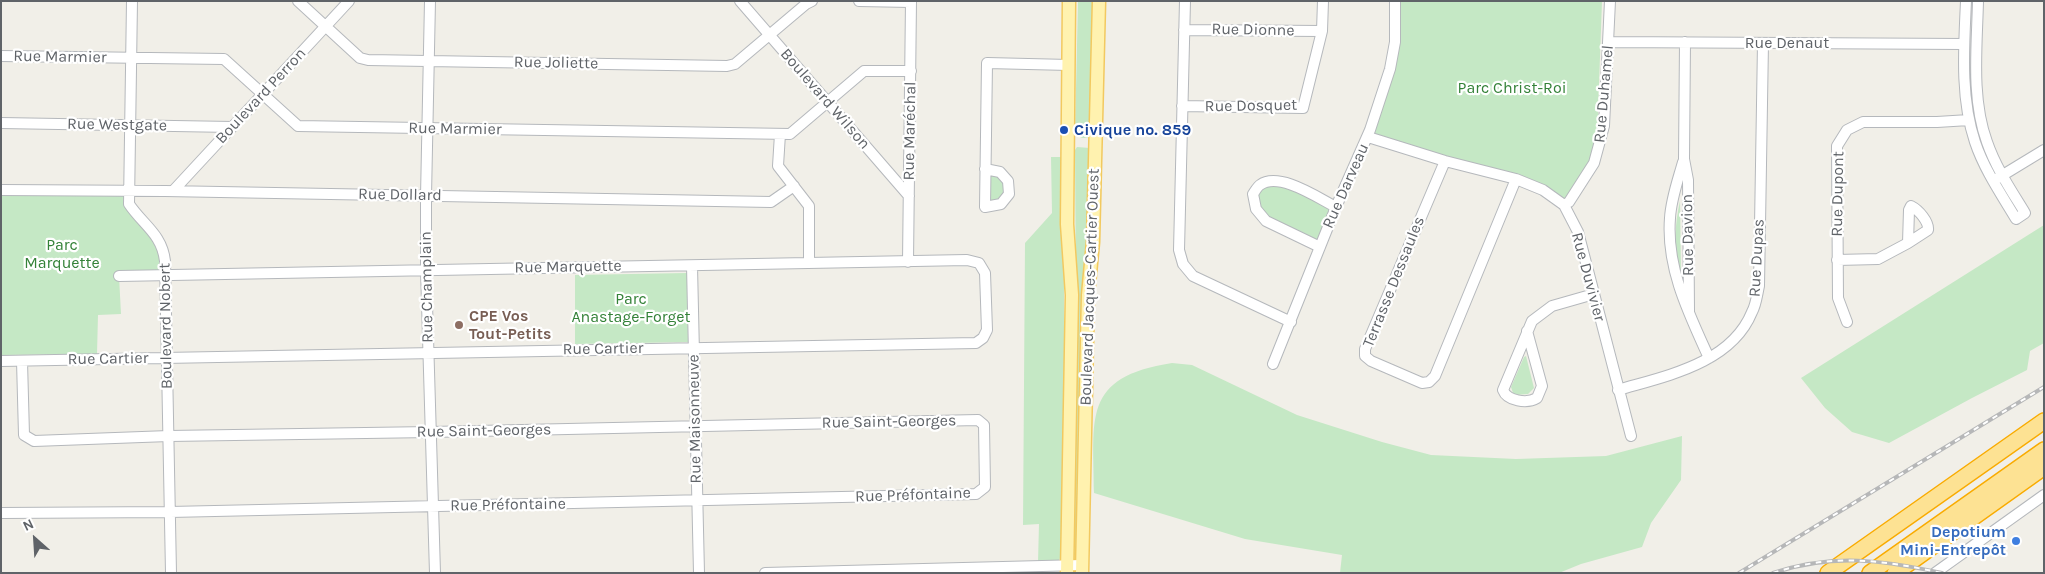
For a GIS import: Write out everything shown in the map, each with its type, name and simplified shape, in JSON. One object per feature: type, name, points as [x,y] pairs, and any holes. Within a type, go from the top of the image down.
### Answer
[{"type":"highway","points":[[1828,573],[2044,421]]},
{"type":"highway","points":[[1870,573],[2044,450]]},
{"type":"highway","points":[[1895,573],[2044,467]]},
{"type":"main road","name":"Boulevard Jacques-Cartier Ouest","points":[[1068,569],[1072,295],[1067,224],[1069,1]]},
{"type":"main road","name":"Boulevard Jacques-Cartier Ouest","points":[[1082,569],[1088,294],[1093,242],[1099,1]]},
{"type":"street","name":"Boulevard Nobert","points":[[132,1],[129,204],[160,240],[164,250],[171,573]]},
{"type":"street","name":"Rue Joliette","points":[[298,1],[363,59],[727,66],[735,64],[812,1]]},
{"type":"street","name":"Boulevard Perron","points":[[173,191],[349,1]]},
{"type":"street","name":"Rue Champlain","points":[[430,1],[426,270],[435,573]]},
{"type":"street","name":"Boulevard Wilson","points":[[740,1],[909,196]]},
{"type":"street","points":[[859,1],[912,2]]},
{"type":"street","points":[[1185,1],[1178,250],[1183,264],[1193,276],[1291,322]]},
{"type":"street","name":"Rue Dosquet","points":[[1182,106],[1303,108],[1322,31],[1323,1]]},
{"type":"street","name":"Rue Darveau","points":[[1273,364],[1336,207],[1368,137],[1390,69],[1395,42],[1395,1]]},
{"type":"street","name":"Rue Duhamel","points":[[1564,205],[1570,202],[1598,153],[1606,112],[1610,1]]},
{"type":"street","points":[[1966,1],[1964,44],[1965,91],[1969,120],[1975,142],[1992,181],[2016,219],[2025,213],[2002,176],[1987,142],[1980,116],[1978,93],[1978,1]]},
{"type":"street","name":"Rue Maréchal","points":[[908,262],[912,2]]},
{"type":"street","name":"Rue Dionne","points":[[1184,30],[1322,31]]},
{"type":"street","name":"Rue Denaut","points":[[1609,42],[1964,44]]},
{"type":"street","name":"Rue Davion","points":[[1685,42],[1684,158],[1688,180],[1689,311]]},
{"type":"street","name":"Rue Dupas","points":[[1618,390],[1687,369],[1709,358],[1738,337],[1752,312],[1758,286],[1763,43]]},
{"type":"street","name":"Rue Marmier","points":[[1,56],[224,59],[298,126],[780,134],[790,134],[864,71],[911,71]]},
{"type":"street","points":[[985,169],[986,62],[1069,65]]},
{"type":"street","name":"Rue Dupont","points":[[1847,322],[1838,298],[1837,146],[1848,130],[1863,122],[1969,120]]},
{"type":"street","name":"Rue Westgate","points":[[1,123],[232,127]]},
{"type":"street","points":[[780,134],[778,166],[809,206],[809,263]]},
{"type":"street","name":"Rue Duvivier","points":[[1368,137],[1516,179],[1543,190],[1564,205],[1578,232],[1631,436]]},
{"type":"street","points":[[1992,181],[2044,150]]},
{"type":"street","name":"Rue Davion","points":[[1684,158],[1670,218],[1671,263],[1709,358]]},
{"type":"street","name":"Terrasse Dessaules","points":[[1445,160],[1365,349],[1365,356],[1371,362],[1422,383],[1429,382],[1435,376],[1516,179]]},
{"type":"street","points":[[1320,247],[1266,221],[1256,208],[1253,194],[1260,184],[1275,180],[1287,182],[1336,207]]},
{"type":"street","name":"Rue Dollard","points":[[1,190],[130,190],[771,202],[794,186]]},
{"type":"street","points":[[1837,260],[1878,259],[1908,243]]},
{"type":"street","name":"Rue Marquette","points":[[119,276],[967,260],[979,263],[986,273],[986,299]]},
{"type":"street","name":"Rue Maisonneuve","points":[[692,266],[699,573]]},
{"type":"street","points":[[1527,331],[1542,386],[1537,398],[1532,401],[1509,398],[1505,396],[1503,390],[1527,331],[1532,321],[1552,306],[1594,294]]},
{"type":"street","name":"Rue Cartier","points":[[1,362],[976,343],[983,338],[987,330],[986,299]]},
{"type":"street","name":"Rue Saint-Georges","points":[[22,361],[24,434],[34,441],[169,436],[978,420],[984,425],[985,459]]},
{"type":"street","name":"Rue Préfontaine","points":[[1,513],[170,512],[976,494],[985,487],[985,459]]},
{"type":"street","points":[[1935,573],[2044,495]]},
{"type":"street","points":[[765,573],[1082,569]]},
{"type":"green space","points":[[1078,1],[1094,1],[1090,137],[1086,138],[1079,137],[1075,133]]},
{"type":"green space","name":"Parc Christ-Roi","points":[[1395,1],[1602,1],[1598,113],[1604,126],[1598,153],[1569,202],[1543,190],[1368,137],[1390,69]]},
{"type":"green space","points":[[1077,147],[1090,148],[1077,551],[1075,555],[1073,554],[1076,300],[1075,150]]},
{"type":"green space","points":[[1051,157],[1064,157],[1064,554],[1057,562],[1038,562],[1039,524],[1023,525],[1025,243],[1052,213]]},
{"type":"green space","points":[[988,172],[999,177],[1005,185],[1006,193],[999,201],[988,203]]},
{"type":"green space","points":[[1275,180],[1336,207],[1320,247],[1266,221],[1253,194]]},
{"type":"green space","name":"Parc Marquette","points":[[130,191],[129,207],[155,237],[166,276],[119,276],[121,314],[98,315],[97,354],[1,355],[1,194]]},
{"type":"green space","points":[[1680,201],[1681,272],[1679,272],[1675,237]]},
{"type":"green space","points":[[2044,225],[2044,343],[2030,351],[2027,370],[1889,443],[1852,432],[1825,408],[1801,378]]},
{"type":"green space","name":"Parc Anastage-Forget","points":[[687,273],[688,342],[575,344],[575,275]]},
{"type":"green space","points":[[1526,356],[1534,388],[1528,394],[1515,395],[1511,387]]},
{"type":"green space","points":[[1172,363],[1192,365],[1297,415],[1382,442],[1431,455],[1516,459],[1606,456],[1682,436],[1681,480],[1651,523],[1642,547],[1581,564],[1559,573],[1340,573],[1342,555],[1245,539],[1094,493],[1093,443],[1095,423],[1099,406],[1107,391],[1121,379],[1143,370]]},
{"type":"railway","points":[[1739,573],[2044,387]]},
{"type":"railway","points":[[1773,573],[1816,563],[1837,561],[1878,562],[1942,573]]},
{"type":"place","name":"Civique no. 859","points":[[1064,130]]},
{"type":"place","name":"CPE Vos Tout-Petits","points":[[459,325]]},
{"type":"place","name":"Depotium Mini-Entrepôt","points":[[2016,541]]}]
